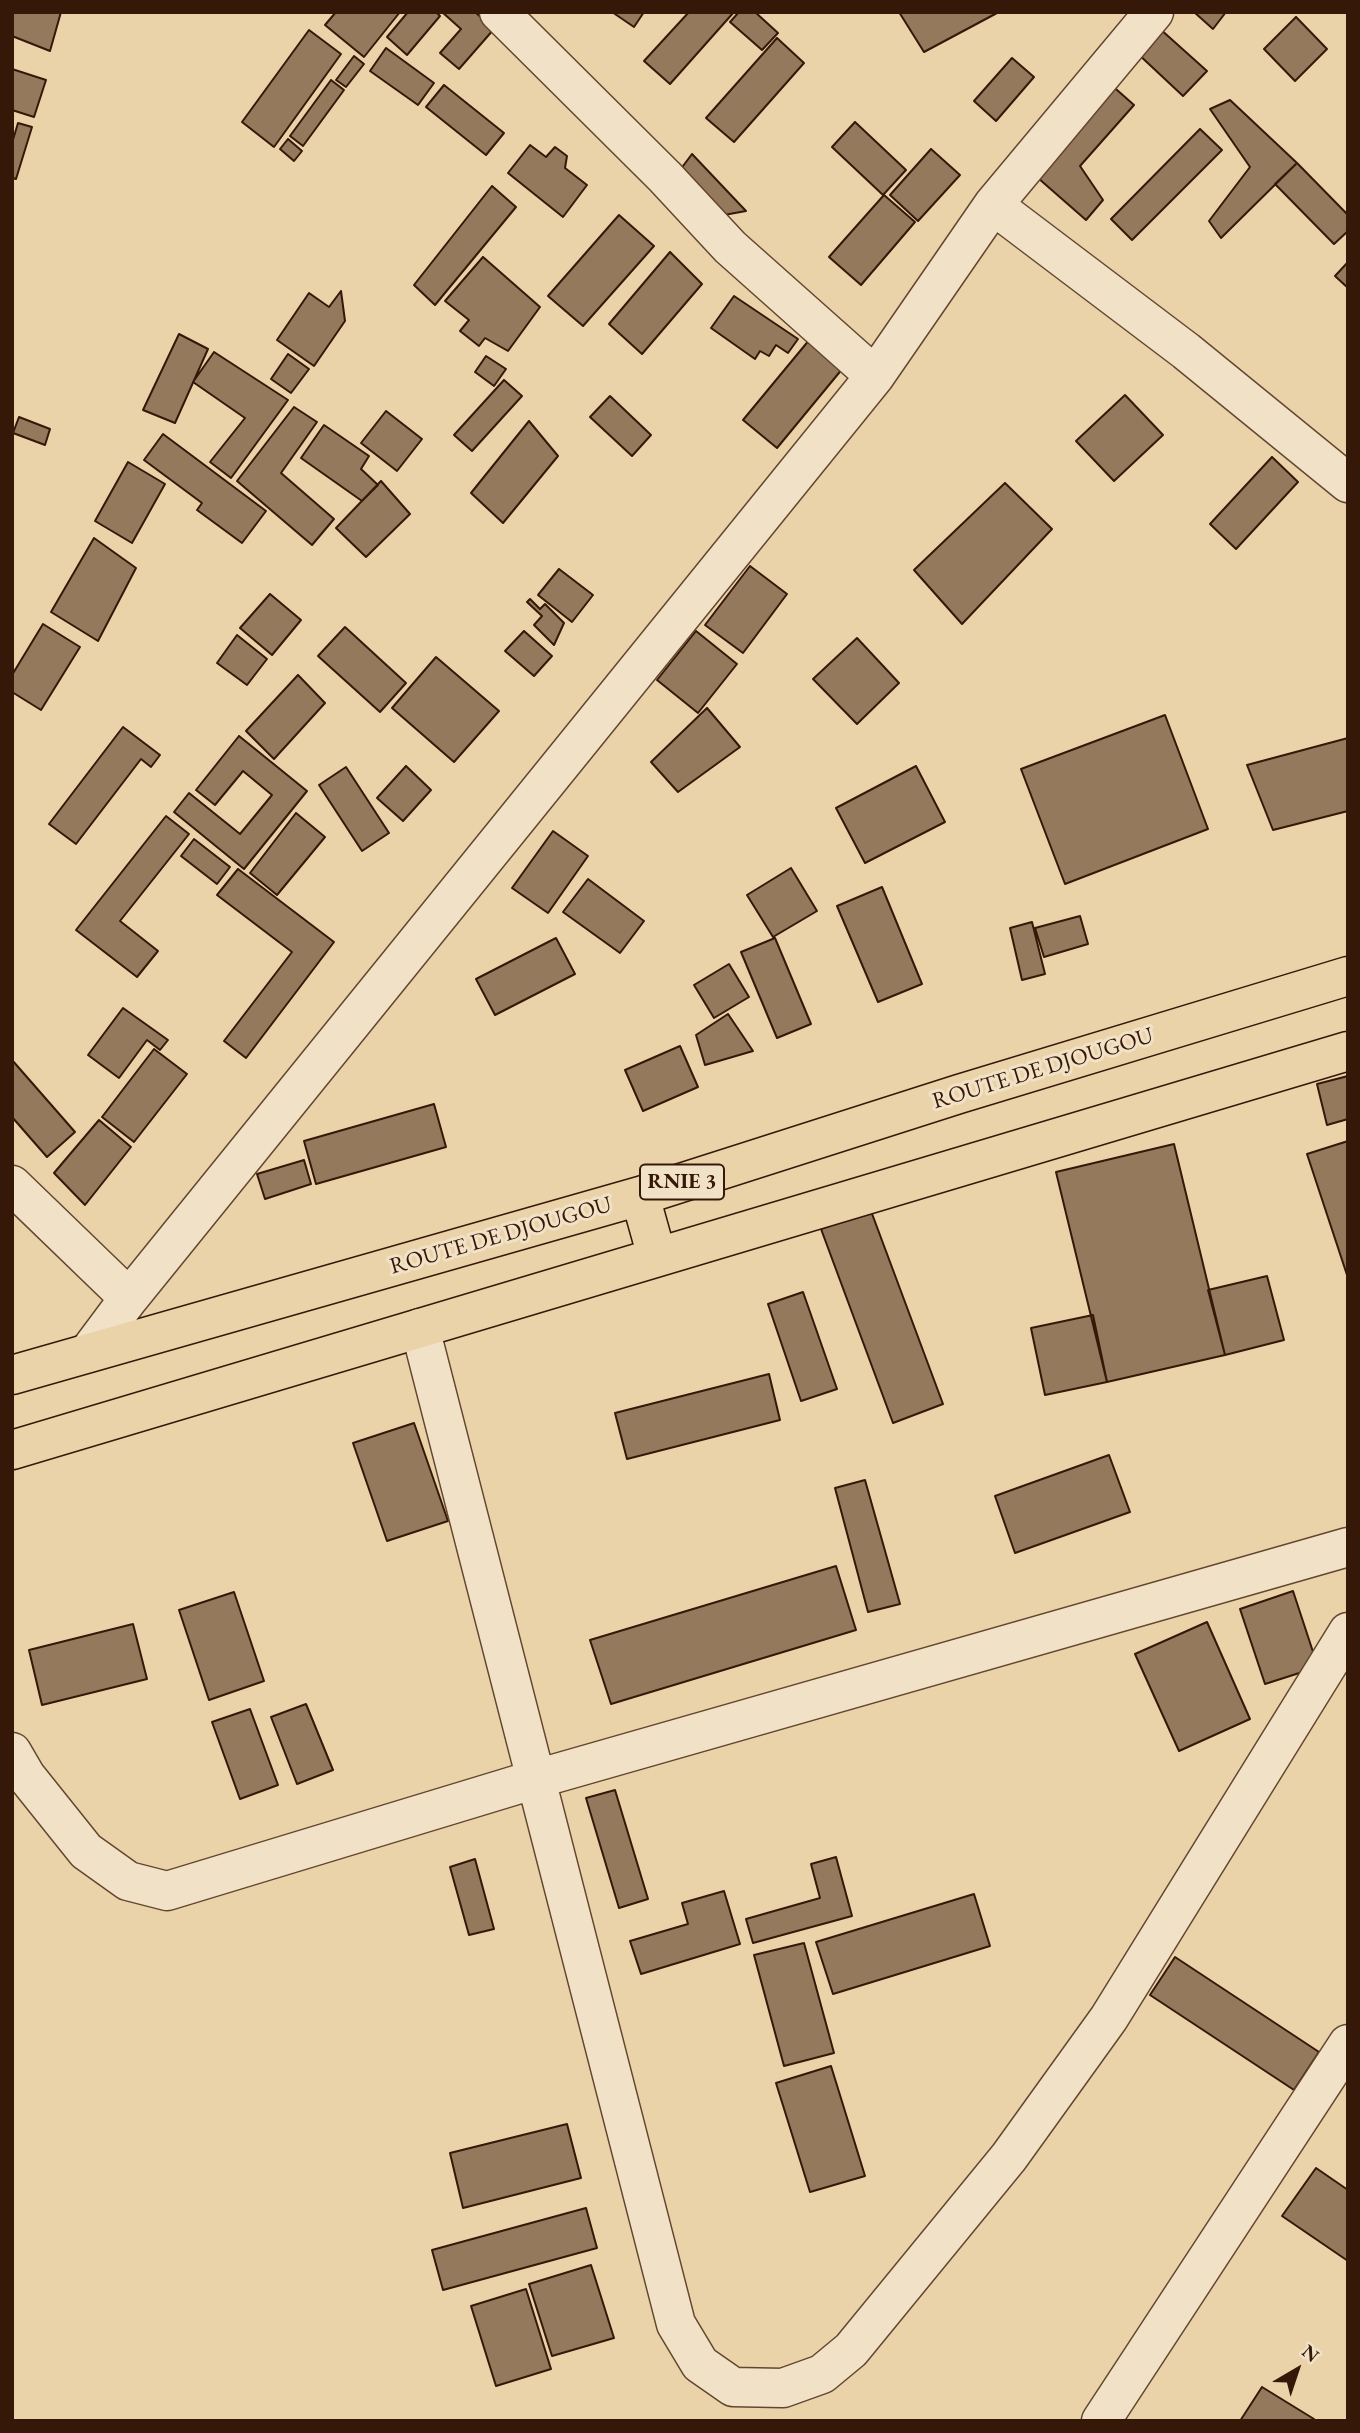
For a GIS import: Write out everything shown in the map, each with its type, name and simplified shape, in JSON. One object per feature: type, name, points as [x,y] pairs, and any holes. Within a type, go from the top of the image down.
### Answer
[{"type":"highway","name":"ROUTE DE DJOUGOU","points":[[12,1375],[640,1196],[959,1094],[1348,975]]},
{"type":"highway","points":[[12,1450],[1348,1051]]},
{"type":"highway","points":[[640,1196],[657,1257]]},
{"type":"street","points":[[499,12],[666,177],[730,247],[875,376]]},
{"type":"street","points":[[88,1353],[129,1298],[875,376],[993,205],[1138,18]]},
{"type":"street","points":[[993,205],[1185,352],[1348,483]]},
{"type":"street","points":[[12,1185],[129,1298]]},
{"type":"street","points":[[420,1328],[676,2324],[700,2364],[733,2387],[783,2388],[822,2374],[851,2350],[1009,2157],[1109,2018],[1348,1632]]},
{"type":"street","points":[[12,1752],[26,1776],[86,1851],[128,1881],[167,1891],[536,1779],[1348,1547]]},
{"type":"street","points":[[1101,2421],[1348,2044]]},
{"type":"building","points":[[13,12],[61,12],[50,51],[12,36]]},
{"type":"building","points":[[336,12],[400,12],[364,57],[325,25]]},
{"type":"building","points":[[408,12],[436,12],[440,16],[407,55],[387,37]]},
{"type":"building","points":[[442,12],[475,12],[494,29],[459,69],[440,53],[461,29]]},
{"type":"building","points":[[612,12],[644,12],[634,27]]},
{"type":"building","points":[[689,12],[734,12],[670,84],[644,61]]},
{"type":"building","points":[[739,12],[755,12],[778,33],[762,50],[730,22]]},
{"type":"building","points":[[899,12],[997,12],[997,13],[924,52]]},
{"type":"building","points":[[1194,12],[1226,12],[1213,29]]},
{"type":"building","points":[[1296,17],[1327,49],[1295,81],[1264,49]]},
{"type":"building","points":[[1159,28],[1207,71],[1183,96],[1136,52]]},
{"type":"building","points":[[309,30],[341,54],[274,147],[242,122]]},
{"type":"building","points":[[777,38],[804,63],[734,142],[706,118]]},
{"type":"building","points":[[386,48],[434,83],[418,105],[370,71]]},
{"type":"building","points":[[354,56],[364,64],[346,87],[336,80]]},
{"type":"building","points":[[1012,58],[1034,77],[996,121],[974,101]]},
{"type":"building","points":[[12,69],[46,80],[34,117],[12,110]]},
{"type":"building","points":[[331,80],[344,90],[303,146],[290,136]]},
{"type":"building","points":[[1108,82],[1134,105],[1080,166],[1103,200],[1086,220],[1030,171]]},
{"type":"building","points":[[444,85],[504,133],[486,155],[426,107]]},
{"type":"building","points":[[1230,100],[1297,163],[1221,238],[1209,221],[1250,167],[1210,109]]},
{"type":"building","points":[[855,122],[906,170],[883,195],[832,147]]},
{"type":"building","points":[[18,123],[32,127],[16,179],[12,178],[12,143]]},
{"type":"building","points":[[1200,129],[1222,150],[1132,240],[1111,219]]},
{"type":"building","points":[[288,139],[302,151],[294,161],[280,149]]},
{"type":"building","points":[[530,145],[546,157],[555,147],[567,156],[565,168],[587,185],[563,217],[508,173]]},
{"type":"building","points":[[931,149],[960,175],[918,221],[890,195]]},
{"type":"building","points":[[692,154],[746,211],[724,215],[677,174]]},
{"type":"building","points":[[1297,163],[1348,215],[1348,231],[1334,244],[1275,184]]},
{"type":"building","points":[[492,186],[516,207],[435,305],[414,285]]},
{"type":"building","points":[[884,195],[915,222],[861,285],[829,257]]},
{"type":"building","points":[[619,215],[654,246],[583,326],[548,296]]},
{"type":"building","points":[[670,252],[702,284],[642,354],[609,324]]},
{"type":"building","points":[[483,257],[540,307],[508,351],[485,338],[479,346],[460,331],[469,320],[445,301]]},
{"type":"building","points":[[1348,262],[1348,288],[1335,276]]},
{"type":"building","points":[[341,291],[345,321],[314,366],[277,340],[309,293],[329,307]]},
{"type":"building","points":[[734,296],[798,339],[788,353],[776,345],[769,356],[760,351],[755,359],[711,328]]},
{"type":"building","points":[[179,334],[208,349],[175,423],[143,410]]},
{"type":"building","points":[[810,339],[843,368],[777,448],[743,420]]},
{"type":"building","points":[[214,352],[288,400],[231,478],[210,462],[245,418],[193,382]]},
{"type":"building","points":[[288,354],[309,369],[291,393],[271,379]]},
{"type":"building","points":[[486,356],[506,369],[494,386],[475,372]]},
{"type":"building","points":[[504,380],[522,396],[472,451],[454,435]]},
{"type":"building","points":[[1125,395],[1163,435],[1114,481],[1076,441]]},
{"type":"building","points":[[610,396],[651,435],[632,456],[590,417]]},
{"type":"building","points":[[294,407],[317,422],[281,473],[334,519],[312,545],[237,481]]},
{"type":"building","points":[[386,411],[422,439],[397,471],[361,443]]},
{"type":"building","points":[[19,417],[50,429],[45,445],[13,433]]},
{"type":"building","points":[[529,421],[558,456],[503,523],[471,493]]},
{"type":"building","points":[[324,425],[369,456],[361,469],[378,485],[362,501],[301,458]]},
{"type":"building","points":[[163,434],[266,511],[242,543],[197,510],[202,503],[144,460]]},
{"type":"building","points":[[1272,457],[1298,482],[1236,549],[1210,524]]},
{"type":"building","points":[[128,462],[165,484],[132,543],[95,521]]},
{"type":"building","points":[[381,481],[410,514],[366,557],[336,528]]},
{"type":"building","points":[[1005,483],[1052,529],[962,624],[914,570]]},
{"type":"building","points":[[94,538],[136,568],[98,641],[51,612]]},
{"type":"building","points":[[750,566],[787,594],[743,653],[705,625]]},
{"type":"building","points":[[559,569],[593,595],[572,622],[538,595]]},
{"type":"building","points":[[270,594],[301,620],[272,655],[240,628]]},
{"type":"building","points":[[530,599],[540,609],[545,604],[564,623],[554,645],[534,625],[542,616],[527,602]]},
{"type":"building","points":[[43,624],[80,647],[41,710],[12,692],[12,675]]},
{"type":"building","points":[[345,627],[406,683],[380,712],[318,656]]},
{"type":"building","points":[[524,631],[552,656],[534,676],[505,651]]},
{"type":"building","points":[[696,631],[737,664],[698,713],[657,680]]},
{"type":"building","points":[[237,635],[267,659],[247,685],[217,663]]},
{"type":"building","points":[[857,638],[899,683],[857,724],[813,679]]},
{"type":"building","points":[[436,657],[499,711],[454,762],[392,708]]},
{"type":"building","points":[[298,675],[325,703],[274,759],[246,731]]},
{"type":"building","points":[[707,708],[740,747],[678,792],[651,762]]},
{"type":"building","points":[[1165,715],[1208,829],[1065,884],[1021,769]]},
{"type":"building","points":[[123,727],[160,755],[151,767],[141,759],[76,844],[49,824]]},
{"type":"building","points":[[239,736],[307,791],[244,869],[174,812],[189,793],[240,834],[272,795],[243,771],[215,805],[196,790]]},
{"type":"building","points":[[1348,738],[1348,811],[1273,830],[1247,765]]},
{"type":"building","points":[[406,766],[431,790],[403,821],[377,798]]},
{"type":"building","points":[[916,766],[945,822],[865,863],[836,808]]},
{"type":"building","points":[[346,767],[389,833],[362,851],[319,785]]},
{"type":"building","points":[[296,813],[325,837],[277,895],[250,873]]},
{"type":"building","points":[[166,816],[189,834],[120,921],[158,951],[137,977],[76,930]]},
{"type":"building","points":[[553,831],[588,856],[548,913],[512,888]]},
{"type":"building","points":[[194,839],[230,867],[217,884],[181,856]]},
{"type":"building","points":[[791,868],[817,911],[773,937],[747,895]]},
{"type":"building","points":[[238,869],[334,942],[246,1058],[224,1041],[292,952],[217,895]]},
{"type":"building","points":[[588,879],[644,921],[620,953],[563,912]]},
{"type":"building","points":[[882,887],[922,984],[878,1002],[837,906]]},
{"type":"building","points":[[1080,916],[1088,944],[1044,957],[1035,928]]},
{"type":"building","points":[[1032,922],[1045,974],[1022,980],[1010,928]]},
{"type":"building","points":[[556,938],[575,974],[495,1015],[476,979]]},
{"type":"building","points":[[775,938],[811,1024],[777,1038],[741,952]]},
{"type":"building","points":[[729,964],[749,997],[714,1018],[694,985]]},
{"type":"building","points":[[123,1008],[168,1040],[160,1050],[147,1040],[119,1078],[88,1055]]},
{"type":"building","points":[[728,1014],[753,1051],[705,1065],[696,1035]]},
{"type":"building","points":[[680,1046],[698,1087],[643,1111],[625,1070]]},
{"type":"building","points":[[154,1049],[187,1074],[134,1142],[102,1117]]},
{"type":"building","points":[[12,1060],[75,1132],[47,1157],[12,1117]]},
{"type":"building","points":[[1348,1076],[1348,1119],[1327,1125],[1317,1084]]},
{"type":"building","points":[[434,1104],[446,1147],[316,1184],[304,1141]]},
{"type":"building","points":[[99,1120],[131,1147],[85,1205],[54,1173]]},
{"type":"building","points":[[1348,1141],[1348,1278],[1307,1154]]},
{"type":"building","points":[[1174,1144],[1225,1355],[1107,1382],[1056,1172]]},
{"type":"building","points":[[304,1160],[311,1184],[265,1199],[257,1174]]},
{"type":"building","points":[[871,1211],[943,1404],[893,1423],[821,1229]]},
{"type":"building","points":[[1267,1276],[1284,1340],[1225,1355],[1208,1290]]},
{"type":"building","points":[[803,1292],[837,1389],[801,1401],[768,1304]]},
{"type":"building","points":[[1093,1315],[1107,1382],[1045,1395],[1031,1328]]},
{"type":"building","points":[[769,1374],[780,1420],[627,1459],[615,1413]]},
{"type":"building","points":[[414,1423],[448,1521],[387,1541],[353,1443]]},
{"type":"building","points":[[1109,1455],[1130,1512],[1015,1553],[995,1496]]},
{"type":"building","points":[[865,1480],[900,1604],[868,1612],[835,1488]]},
{"type":"building","points":[[836,1566],[856,1630],[611,1704],[590,1640]]},
{"type":"building","points":[[1293,1591],[1318,1667],[1265,1684],[1240,1609]]},
{"type":"building","points":[[234,1592],[264,1681],[209,1700],[179,1610]]},
{"type":"building","points":[[1207,1622],[1250,1719],[1179,1751],[1135,1654]]},
{"type":"building","points":[[133,1624],[147,1679],[42,1705],[29,1650]]},
{"type":"building","points":[[306,1704],[333,1770],[297,1784],[271,1717]]},
{"type":"building","points":[[250,1709],[278,1785],[240,1799],[212,1722]]},
{"type":"building","points":[[615,1790],[648,1899],[619,1908],[586,1798]]},
{"type":"building","points":[[836,1857],[852,1916],[753,1943],[746,1919],[820,1898],[811,1864]]},
{"type":"building","points":[[475,1859],[494,1929],[469,1935],[450,1867]]},
{"type":"building","points":[[724,1891],[740,1944],[641,1974],[630,1941],[688,1924],[682,1903]]},
{"type":"building","points":[[974,1894],[990,1946],[833,1994],[816,1942]]},
{"type":"building","points":[[804,1943],[834,2053],[784,2066],[754,1955]]},
{"type":"building","points":[[1175,1957],[1319,2052],[1294,2090],[1150,1995]]},
{"type":"building","points":[[831,2066],[865,2176],[810,2192],[776,2083]]},
{"type":"building","points":[[567,2124],[581,2178],[463,2208],[450,2153]]},
{"type":"building","points":[[1316,2168],[1348,2190],[1348,2261],[1282,2216]]},
{"type":"building","points":[[586,2208],[597,2248],[443,2290],[432,2250]]},
{"type":"building","points":[[591,2265],[614,2338],[552,2356],[529,2284]]},
{"type":"building","points":[[526,2289],[551,2369],[496,2386],[471,2306]]},
{"type":"building","points":[[1262,2387],[1314,2419],[1313,2421],[1240,2421]]}]
